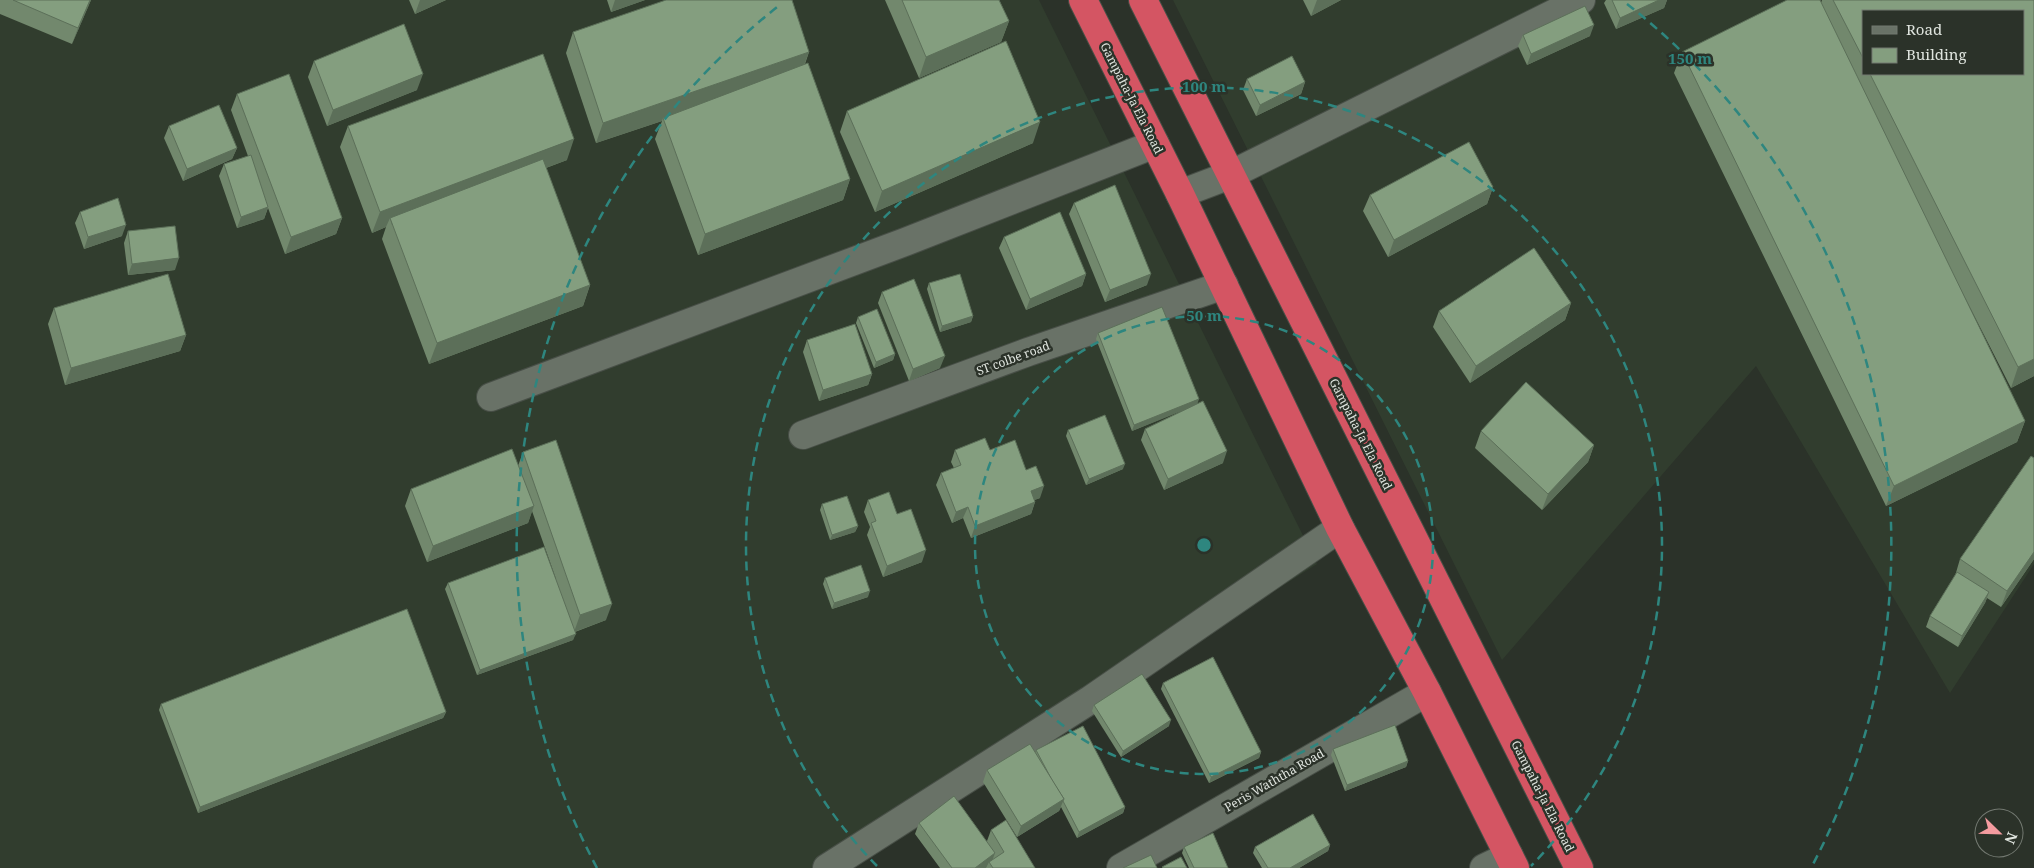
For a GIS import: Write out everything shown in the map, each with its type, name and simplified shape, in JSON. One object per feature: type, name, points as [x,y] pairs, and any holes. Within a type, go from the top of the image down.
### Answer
[{"type":"highway","name":"Gampaha-Ja Ela Road","points":[[1083,0],[1180,194],[1340,528],[1512,862]]},
{"type":"highway","name":"Gampaha-Ja Ela Road","points":[[1143,0],[1579,868]]},
{"type":"street","points":[[1180,194],[1230,175],[1581,0]]},
{"type":"street","points":[[491,396],[905,242],[1155,144]]},
{"type":"street","name":"ST colbe road","points":[[803,435],[1028,352],[1224,285]]},
{"type":"street","points":[[827,868],[1090,700],[1340,528]]},
{"type":"street","name":"Peris Waththa Road","points":[[1121,868],[1426,692]]},
{"type":"street","points":[[1484,868],[1512,862]]},
{"type":"shaded area","points":[[0,0],[1039,0],[1317,564],[835,868],[0,868]]},
{"type":"shaded area","points":[[1173,0],[2034,0],[2034,564],[1950,693],[1756,366],[1502,660]]},
{"type":"building","points":[[13,0],[90,0],[78,28]]},
{"type":"building","points":[[666,0],[792,0],[809,52],[603,123],[573,32]]},
{"type":"building","points":[[902,0],[999,0],[1009,21],[926,57]]},
{"type":"building","points":[[1612,0],[1659,0],[1620,18]]},
{"type":"building","points":[[1787,0],[1820,0],[2025,421],[1894,486],[1682,52]]},
{"type":"building","points":[[1833,0],[2034,0],[2034,359],[2018,367],[1871,75],[2024,75],[2024,10],[1862,10],[1862,56]]},
{"type":"building","points":[[1585,6],[1594,25],[1531,54],[1523,35]]},
{"type":"building","points":[[404,24],[423,74],[333,110],[314,61]]},
{"type":"building","points":[[1006,41],[1040,122],[882,191],[847,111]]},
{"type":"building","points":[[543,54],[574,139],[380,212],[348,126]]},
{"type":"building","points":[[1292,56],[1305,82],[1260,105],[1247,79]]},
{"type":"building","points":[[808,63],[850,179],[705,234],[663,118]]},
{"type":"building","points":[[289,74],[342,218],[291,237],[237,94]]},
{"type":"building","points":[[219,105],[237,148],[187,169],[169,126]]},
{"type":"building","points":[[1469,142],[1493,187],[1394,240],[1370,195]]},
{"type":"building","points":[[251,155],[268,207],[241,217],[224,164]]},
{"type":"building","points":[[543,159],[590,285],[437,343],[390,218]]},
{"type":"building","points":[[1115,185],[1151,274],[1110,290],[1074,203]]},
{"type":"building","points":[[118,198],[126,225],[88,237],[80,212]]},
{"type":"building","points":[[1060,212],[1086,274],[1030,299],[1004,237]]},
{"type":"building","points":[[175,226],[179,258],[132,264],[128,231]]},
{"type":"building","points":[[1534,248],[1571,303],[1476,366],[1439,311]]},
{"type":"building","points":[[168,274],[186,335],[71,368],[54,308]]},
{"type":"building","points":[[960,274],[973,316],[942,326],[929,283]]},
{"type":"building","points":[[914,279],[945,356],[913,369],[882,292]]},
{"type":"building","points":[[1162,307],[1199,399],[1134,425],[1098,333]]},
{"type":"building","points":[[877,309],[895,354],[876,362],[858,317]]},
{"type":"building","points":[[855,324],[872,374],[823,390],[807,340]]},
{"type":"building","points":[[1526,382],[1594,445],[1548,494],[1481,431]]},
{"type":"building","points":[[1203,401],[1227,451],[1168,479],[1145,429]]},
{"type":"building","points":[[1105,415],[1125,464],[1089,479],[1068,430]]},
{"type":"building","points":[[985,438],[990,450],[1015,440],[1026,470],[1036,466],[1044,486],[1031,491],[1035,502],[975,526],[968,507],[956,512],[941,473],[961,465],[955,450]]},
{"type":"building","points":[[556,440],[612,604],[580,615],[523,452]]},
{"type":"building","points":[[512,449],[534,506],[433,546],[411,489]]},
{"type":"building","points":[[2031,456],[2034,458],[2034,552],[2007,591],[1960,559]]},
{"type":"building","points":[[889,492],[897,514],[911,509],[926,550],[887,566],[871,523],[876,521],[868,500]]},
{"type":"building","points":[[847,496],[858,526],[832,535],[822,504]]},
{"type":"building","points":[[544,547],[576,634],[480,670],[448,583]]},
{"type":"building","points":[[861,565],[870,591],[834,603],[825,578]]},
{"type":"building","points":[[1957,572],[1989,592],[1962,636],[1930,616]]},
{"type":"building","points":[[407,609],[446,712],[200,807],[161,704]]},
{"type":"building","points":[[1213,657],[1261,752],[1211,777],[1163,683]]},
{"type":"building","points":[[1142,674],[1171,720],[1123,751],[1094,705]]},
{"type":"building","points":[[1395,725],[1408,761],[1347,785],[1333,749]]},
{"type":"building","points":[[1083,726],[1125,807],[1079,832],[1063,801],[1064,799],[1036,750]]},
{"type":"building","points":[[1030,744],[1064,799],[1021,826],[987,770]]},
{"type":"building","points":[[954,796],[995,853],[975,868],[952,868],[919,823]]},
{"type":"building","points":[[1313,814],[1330,845],[1290,868],[1268,868],[1255,847]]},
{"type":"building","points":[[1006,820],[1035,868],[993,868],[989,862],[1004,852],[991,830]]},
{"type":"building","points":[[1213,833],[1228,868],[1194,868],[1184,847]]},
{"type":"building","points":[[1151,855],[1157,868],[1123,868]]},
{"type":"building","points":[[1181,857],[1187,868],[1162,867]]}]
